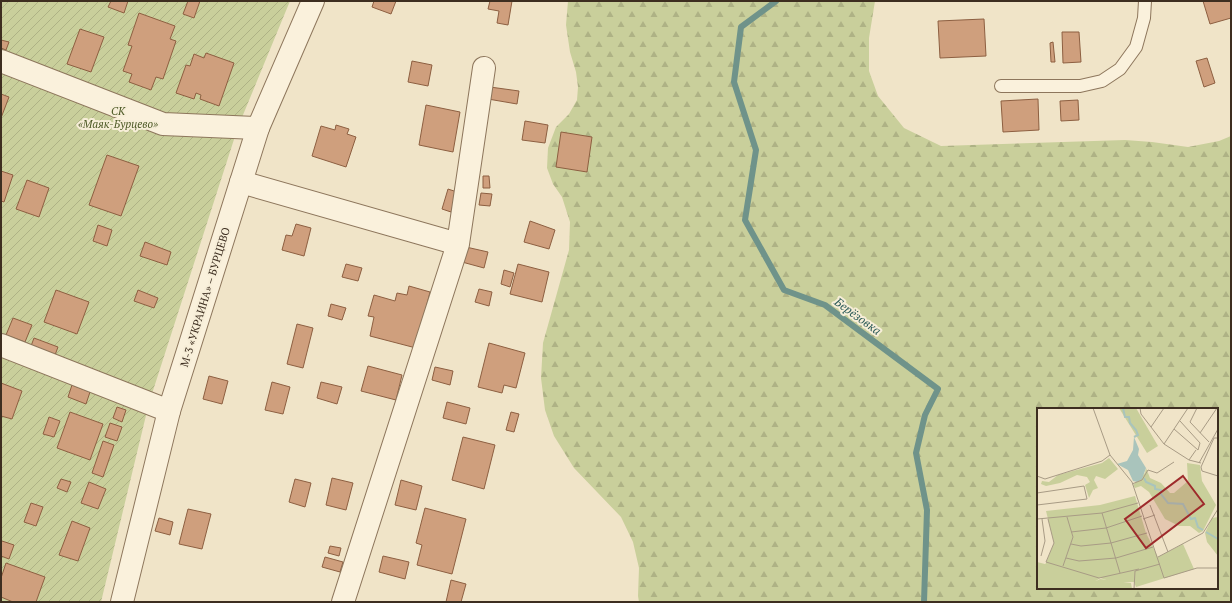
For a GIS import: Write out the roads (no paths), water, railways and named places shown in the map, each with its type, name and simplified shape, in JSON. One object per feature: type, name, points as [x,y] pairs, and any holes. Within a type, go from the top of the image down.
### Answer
[{"type":"street","name":"М-3 «УКРАИНА» – БУРЦЕВО","points":[[122,602],[169,411],[258,128],[314,1]]},
{"type":"street","points":[[1,61],[163,124],[258,128]]},
{"type":"street","points":[[343,602],[458,244],[484,68]]},
{"type":"street","points":[[241,182],[458,244]]},
{"type":"street","points":[[1,345],[169,411]]},
{"type":"lane","points":[[1000,86],[1080,86],[1102,81],[1120,69],[1136,47],[1144,18],[1145,1]]},
{"type":"waterway","name":"Берёзовка","points":[[776,1],[741,27],[734,82],[756,150],[745,220],[784,290],[825,305],[938,389],[925,415],[916,453],[927,510],[924,602]]},
{"type":"park label","name":"СК «Маяк-Бурцево»","points":[[118,117]]}]
